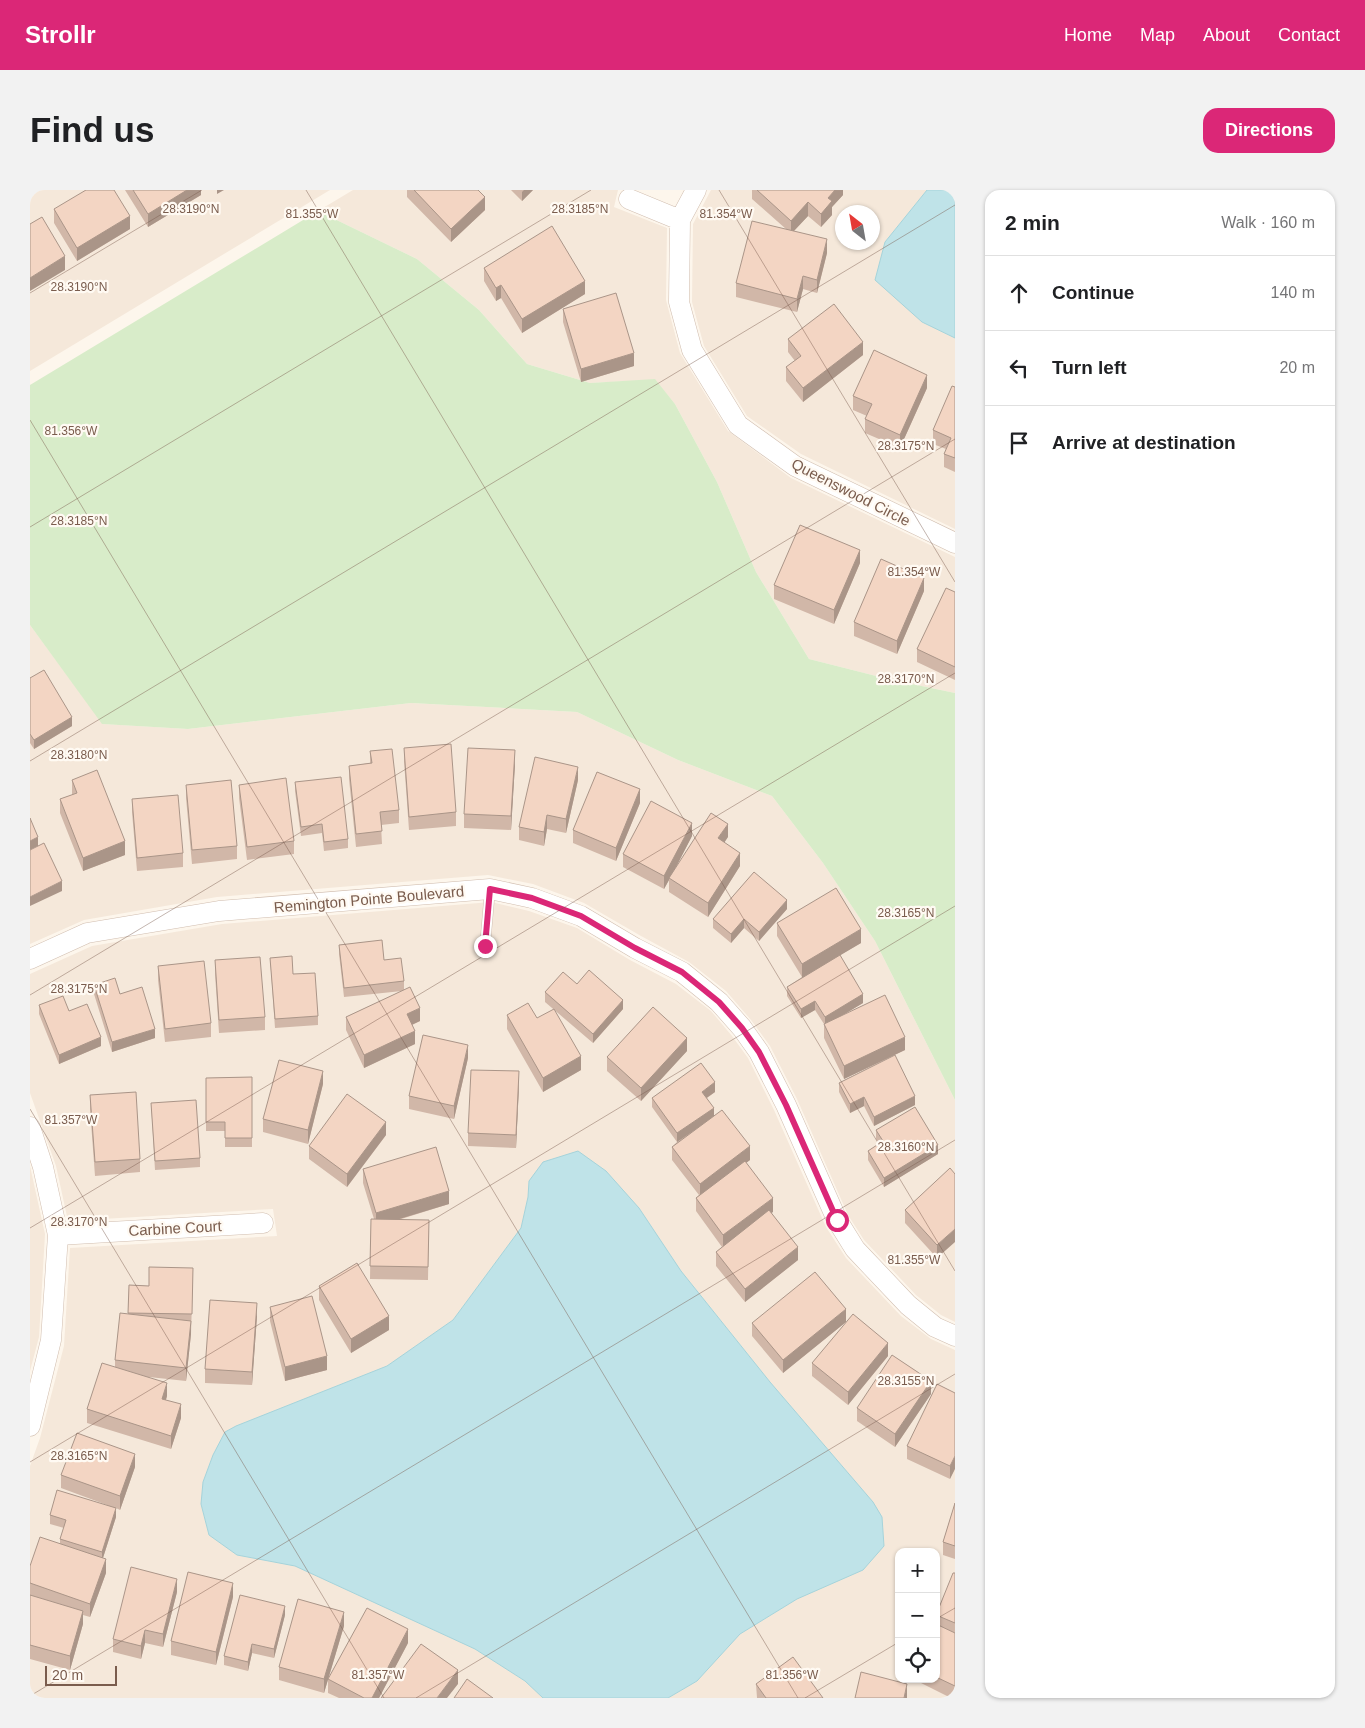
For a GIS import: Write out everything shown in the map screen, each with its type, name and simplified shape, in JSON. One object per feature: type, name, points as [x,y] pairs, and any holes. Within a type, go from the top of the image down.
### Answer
[{"type":"street","name":"Queenswood Circle","points":[[696,190],[680,220],[679,302],[692,350],[738,425],[796,466],[955,543]]},
{"type":"street","points":[[629,199],[680,220]]},
{"type":"street","name":"Remington Pointe Boulevard","points":[[30,959],[87,933],[219,911],[490,889],[532,898],[581,916],[635,948],[682,972],[719,1002],[742,1028],[759,1052],[786,1105],[837,1220],[855,1249],[908,1305],[935,1326],[955,1336]]},
{"type":"street","points":[[30,1127],[43,1167],[58,1235],[51,1340],[30,1426]]},
{"type":"street","name":"Carbine Court","points":[[58,1235],[263,1223]]},
{"type":"lane","points":[[485,946],[490,889]]},
{"type":"shaded area","points":[[30,190],[330,190],[30,371]]},
{"type":"shaded area","points":[[353,190],[618,190],[614,207],[667,228],[666,300],[680,353],[728,431],[791,478],[955,557],[955,693],[888,679],[809,659],[756,572],[717,482],[675,404],[655,380],[590,383],[527,364],[479,310],[417,259],[318,211]]},
{"type":"shaded area","points":[[711,190],[927,190],[885,242],[922,322],[955,338],[955,529],[801,454],[747,416],[704,346],[692,302],[693,224]]},
{"type":"shaded area","points":[[30,625],[103,724],[188,729],[411,703],[577,712],[678,760],[772,796],[823,863],[875,941],[955,1100],[955,1322],[941,1315],[916,1295],[864,1240],[848,1215],[797,1099],[770,1046],[726,991],[689,962],[584,903],[533,884],[488,875],[217,897],[84,920],[30,944]]},
{"type":"shaded area","points":[[491,902],[529,911],[577,928],[630,960],[676,984],[711,1011],[748,1058],[774,1110],[826,1227],[846,1258],[901,1316],[931,1339],[955,1350],[955,1698],[668,1698],[697,1681],[740,1634],[797,1599],[873,1502],[770,1382],[681,1271],[639,1208],[529,1181],[528,1197],[521,1228],[453,1320],[387,1366],[225,1432],[213,1455],[203,1482],[201,1504],[209,1535],[237,1555],[295,1566],[475,1649],[525,1681],[543,1698],[30,1698],[30,1466],[40,1438],[64,1346],[70,1248],[277,1236],[273,1209],[68,1221],[56,1166],[30,1093],[30,974],[92,946],[222,924]]},
{"type":"shaded area","points":[[30,1166],[45,1234],[39,1337],[30,1371]]},
{"type":"green space","points":[[318,211],[417,259],[479,310],[527,364],[590,383],[655,379],[675,404],[717,482],[756,572],[809,659],[888,679],[955,693],[955,1100],[875,941],[823,863],[772,796],[678,760],[577,712],[411,703],[188,729],[102,724],[30,625],[30,385]]},
{"type":"water","points":[[927,190],[955,190],[955,338],[922,322],[875,280],[885,242]]},
{"type":"water","points":[[578,1151],[606,1171],[639,1208],[681,1271],[770,1382],[873,1502],[882,1517],[884,1546],[863,1570],[797,1599],[740,1634],[697,1681],[668,1698],[543,1698],[525,1681],[475,1649],[295,1566],[237,1555],[209,1535],[201,1504],[203,1482],[213,1455],[225,1432],[387,1366],[453,1320],[521,1228],[528,1197],[529,1181],[543,1162]]},
{"type":"building","points":[[86,190],[114,190],[130,216],[77,248],[54,209]]},
{"type":"building","points":[[133,190],[187,190],[148,214]]},
{"type":"building","points":[[414,190],[478,190],[485,197],[451,229]]},
{"type":"building","points":[[757,190],[835,190],[828,198],[832,201],[821,214],[808,202],[791,221]]},
{"type":"building","points":[[42,217],[65,256],[30,278],[30,224]]},
{"type":"building","points":[[752,221],[827,239],[817,280],[803,276],[797,299],[736,283]]},
{"type":"building","points":[[552,226],[585,281],[522,319],[501,285],[496,288],[484,268]]},
{"type":"building","points":[[616,293],[634,353],[581,369],[563,309]]},
{"type":"building","points":[[834,304],[863,342],[803,388],[786,367],[801,356],[788,339]]},
{"type":"building","points":[[874,350],[927,375],[900,435],[865,419],[872,404],[853,396]]},
{"type":"building","points":[[952,386],[955,387],[955,458],[944,454],[951,438],[933,430]]},
{"type":"building","points":[[800,525],[860,550],[834,610],[774,585]]},
{"type":"building","points":[[881,559],[924,578],[897,641],[854,622]]},
{"type":"building","points":[[946,588],[955,592],[955,667],[917,649]]},
{"type":"building","points":[[44,670],[72,717],[34,740],[30,734],[30,678]]},
{"type":"building","points":[[451,744],[456,812],[409,817],[404,748]]},
{"type":"building","points":[[468,748],[515,750],[511,816],[464,814]]},
{"type":"building","points":[[392,749],[399,810],[380,812],[382,831],[356,834],[349,766],[372,763],[370,751]]},
{"type":"building","points":[[535,757],[578,767],[566,819],[547,815],[544,832],[519,827]]},
{"type":"building","points":[[97,770],[125,841],[83,858],[60,799],[77,793],[72,780]]},
{"type":"building","points":[[597,772],[640,789],[616,848],[573,830]]},
{"type":"building","points":[[341,777],[348,839],[324,842],[322,824],[301,827],[295,782]]},
{"type":"building","points":[[286,778],[294,841],[247,847],[239,785]]},
{"type":"building","points":[[231,780],[237,846],[192,850],[186,785]]},
{"type":"building","points":[[178,795],[183,853],[137,858],[132,799]]},
{"type":"building","points":[[651,801],[692,823],[664,876],[623,854]]},
{"type":"building","points":[[711,813],[728,824],[718,838],[740,853],[708,903],[669,878]]},
{"type":"building","points":[[30,818],[38,837],[30,841]]},
{"type":"building","points":[[44,843],[62,881],[30,897],[30,850]]},
{"type":"building","points":[[754,872],[787,900],[759,932],[744,919],[731,934],[713,919]]},
{"type":"building","points":[[836,888],[861,929],[802,964],[777,923]]},
{"type":"building","points":[[382,940],[384,960],[401,958],[404,981],[344,988],[339,945]]},
{"type":"building","points":[[840,955],[863,994],[825,1017],[815,1001],[801,1009],[787,987]]},
{"type":"building","points":[[292,956],[293,974],[315,973],[318,1016],[275,1019],[270,958]]},
{"type":"building","points":[[260,957],[265,1017],[219,1020],[215,960]]},
{"type":"building","points":[[204,961],[211,1023],[165,1029],[158,966]]},
{"type":"building","points":[[589,970],[623,1000],[593,1034],[545,992],[563,972],[577,984]]},
{"type":"building","points":[[115,978],[120,994],[142,987],[155,1029],[112,1042],[94,985]]},
{"type":"building","points":[[410,987],[420,1008],[407,1014],[415,1031],[364,1055],[346,1017]]},
{"type":"building","points":[[885,995],[905,1037],[844,1066],[824,1024]]},
{"type":"building","points":[[63,996],[69,1011],[87,1004],[101,1037],[59,1055],[39,1005]]},
{"type":"building","points":[[528,1003],[537,1018],[554,1009],[581,1056],[543,1078],[507,1015]]},
{"type":"building","points":[[653,1007],[687,1038],[641,1088],[607,1057]]},
{"type":"building","points":[[423,1035],[468,1045],[454,1106],[409,1096]]},
{"type":"building","points":[[895,1055],[915,1096],[874,1117],[864,1097],[850,1104],[839,1083]]},
{"type":"building","points":[[279,1060],[323,1071],[308,1130],[263,1119]]},
{"type":"building","points":[[701,1063],[715,1082],[702,1092],[714,1108],[677,1133],[652,1098]]},
{"type":"building","points":[[471,1070],[519,1071],[516,1135],[468,1133]]},
{"type":"building","points":[[252,1077],[252,1138],[225,1138],[225,1122],[206,1122],[206,1078]]},
{"type":"building","points":[[136,1092],[140,1159],[95,1162],[90,1095]]},
{"type":"building","points":[[347,1094],[386,1122],[347,1174],[309,1146]]},
{"type":"building","points":[[196,1100],[200,1158],[155,1161],[151,1103]]},
{"type":"building","points":[[915,1107],[938,1145],[884,1178],[868,1151],[883,1141],[876,1130]]},
{"type":"building","points":[[722,1110],[750,1146],[700,1184],[672,1147]]},
{"type":"building","points":[[436,1147],[449,1191],[376,1213],[363,1169]]},
{"type":"building","points":[[745,1161],[773,1198],[723,1235],[696,1198]]},
{"type":"building","points":[[950,1168],[955,1174],[955,1229],[937,1245],[905,1210]]},
{"type":"building","points":[[769,1210],[798,1247],[745,1289],[716,1252]]},
{"type":"building","points":[[371,1219],[429,1220],[428,1267],[370,1266]]},
{"type":"building","points":[[357,1263],[389,1316],[351,1339],[319,1286]]},
{"type":"building","points":[[149,1267],[193,1268],[192,1314],[128,1313],[129,1285],[149,1286]]},
{"type":"building","points":[[815,1272],[846,1309],[783,1360],[752,1323]]},
{"type":"building","points":[[312,1296],[327,1356],[285,1367],[270,1307]]},
{"type":"building","points":[[210,1300],[257,1303],[252,1372],[205,1369]]},
{"type":"building","points":[[120,1313],[191,1321],[186,1368],[115,1360]]},
{"type":"building","points":[[853,1314],[888,1343],[848,1392],[812,1363]]},
{"type":"building","points":[[892,1355],[931,1381],[895,1434],[857,1408]]},
{"type":"building","points":[[102,1363],[167,1383],[162,1399],[181,1404],[171,1436],[87,1409]]},
{"type":"building","points":[[937,1384],[955,1393],[955,1456],[950,1466],[907,1446]]},
{"type":"building","points":[[77,1433],[135,1454],[120,1496],[61,1475]]},
{"type":"building","points":[[57,1490],[116,1508],[102,1552],[60,1539],[66,1520],[50,1515]]},
{"type":"building","points":[[955,1503],[955,1546],[943,1542]]},
{"type":"building","points":[[40,1537],[106,1559],[90,1604],[30,1583],[30,1566]]},
{"type":"building","points":[[131,1567],[177,1579],[163,1634],[145,1630],[141,1646],[113,1639]]},
{"type":"building","points":[[188,1572],[233,1583],[216,1652],[171,1641]]},
{"type":"building","points":[[953,1573],[955,1573],[955,1623],[940,1617],[940,1605]]},
{"type":"building","points":[[30,1595],[83,1611],[70,1656],[30,1645]]},
{"type":"building","points":[[240,1595],[285,1606],[274,1649],[252,1644],[248,1662],[224,1656]]},
{"type":"building","points":[[298,1599],[344,1612],[324,1679],[279,1667]]},
{"type":"building","points":[[367,1608],[408,1629],[372,1698],[364,1698],[328,1679]]},
{"type":"building","points":[[940,1626],[955,1633],[955,1686],[940,1679]]},
{"type":"building","points":[[421,1644],[458,1670],[437,1698],[381,1698]]},
{"type":"building","points":[[793,1657],[823,1698],[766,1698],[756,1684]]},
{"type":"building","points":[[861,1672],[895,1681],[895,1683],[907,1684],[904,1698],[855,1698]]},
{"type":"building","points":[[467,1679],[493,1698],[454,1698]]},
{"type":"route","points":[[485,946],[490,889],[532,898],[581,916],[635,948],[682,972],[719,1002],[742,1028],[759,1052],[786,1105],[816,1177],[837,1220]]}]
